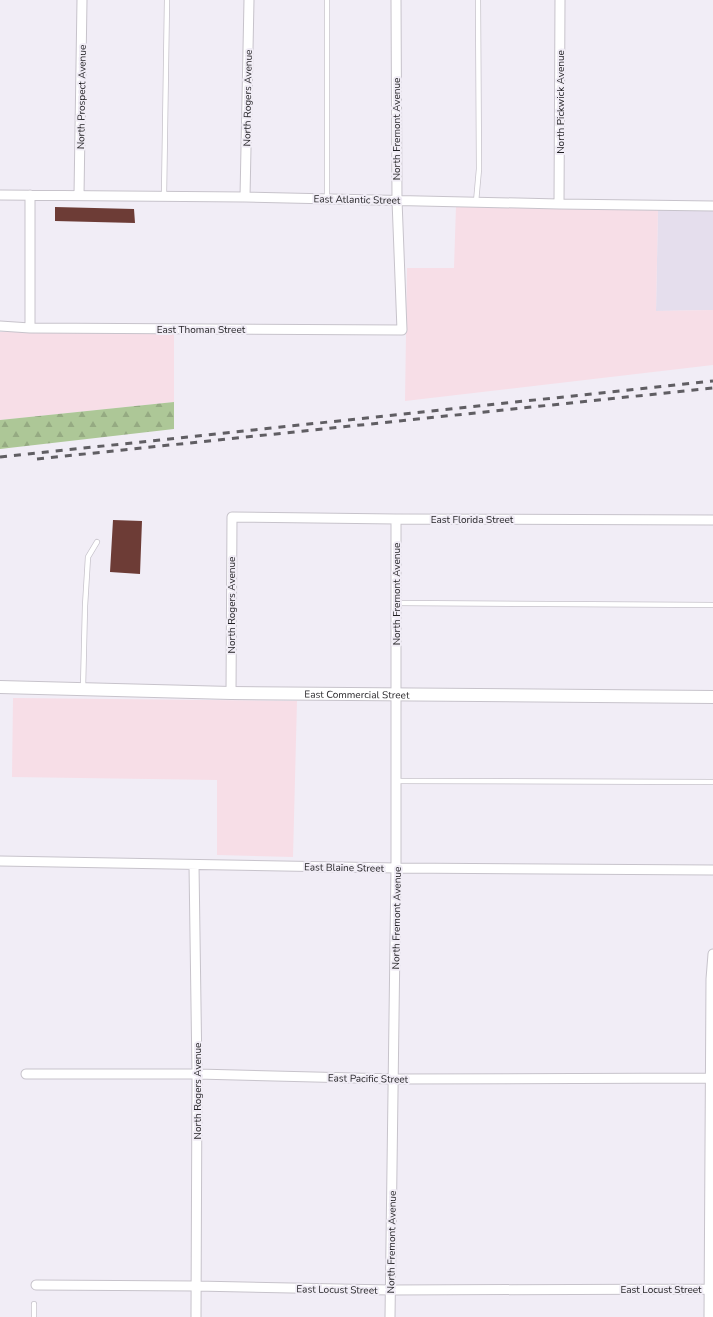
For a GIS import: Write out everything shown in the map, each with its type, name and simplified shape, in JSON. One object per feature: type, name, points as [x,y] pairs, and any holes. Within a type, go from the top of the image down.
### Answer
[{"type":"street","name":"North Prospect Avenue","points":[[79,195],[82,0]]},
{"type":"street","name":"North Rogers Avenue","points":[[245,197],[249,0]]},
{"type":"street","name":"North Fremont Avenue","points":[[396,0],[396,200],[402,330]]},
{"type":"street","name":"North Pickwick Avenue","points":[[560,0],[560,204]]},
{"type":"street","name":"East Atlantic Street","points":[[0,195],[245,197],[713,206]]},
{"type":"street","points":[[30,195],[30,328]]},
{"type":"street","name":"East Thoman Street","points":[[0,326],[30,328],[402,330]]},
{"type":"street","name":"North Rogers Avenue","points":[[231,693],[232,517]]},
{"type":"street","name":"East Florida Street","points":[[232,517],[713,520]]},
{"type":"street","name":"North Fremont Avenue","points":[[390,1317],[396,868],[396,519]]},
{"type":"street","name":"East Commercial Street","points":[[0,688],[231,693],[713,697]]},
{"type":"street","name":"East Blaine Street","points":[[0,861],[396,868],[713,870]]},
{"type":"street","name":"North Rogers Avenue","points":[[194,865],[197,1074],[196,1317]]},
{"type":"street","points":[[709,1317],[710,1078],[713,954]]},
{"type":"street","name":"East Pacific Street","points":[[26,1074],[197,1074],[394,1079],[710,1078]]},
{"type":"street","name":"East Locust Street","points":[[36,1285],[196,1286],[390,1290],[709,1289]]},
{"type":"lane","points":[[164,196],[166,0]]},
{"type":"lane","points":[[327,0],[327,199]]},
{"type":"lane","points":[[476,202],[479,169],[478,0]]},
{"type":"lane","points":[[83,689],[88,557],[97,542]]},
{"type":"lane","points":[[396,603],[713,605]]},
{"type":"lane","points":[[396,781],[713,782]]},
{"type":"lane","points":[[34,1304],[34,1317]]},
{"type":"shaded area","points":[[456,206],[658,210],[656,311],[713,310],[713,365],[405,401],[407,268],[454,268]]},
{"type":"shaded area","points":[[658,210],[713,211],[713,310],[656,311]]},
{"type":"shaded area","points":[[0,332],[174,333],[174,402],[0,420]]},
{"type":"shaded area","points":[[13,698],[297,701],[293,857],[217,855],[217,780],[12,777]]},
{"type":"green space","points":[[174,402],[174,429],[0,449],[0,420]]},
{"type":"building","points":[[55,207],[134,209],[135,223],[55,221]]},
{"type":"building","points":[[113,520],[142,521],[140,574],[110,572]]},
{"type":"railway","points":[[0,457],[713,381]]},
{"type":"railway","points":[[37,459],[713,388]]}]
